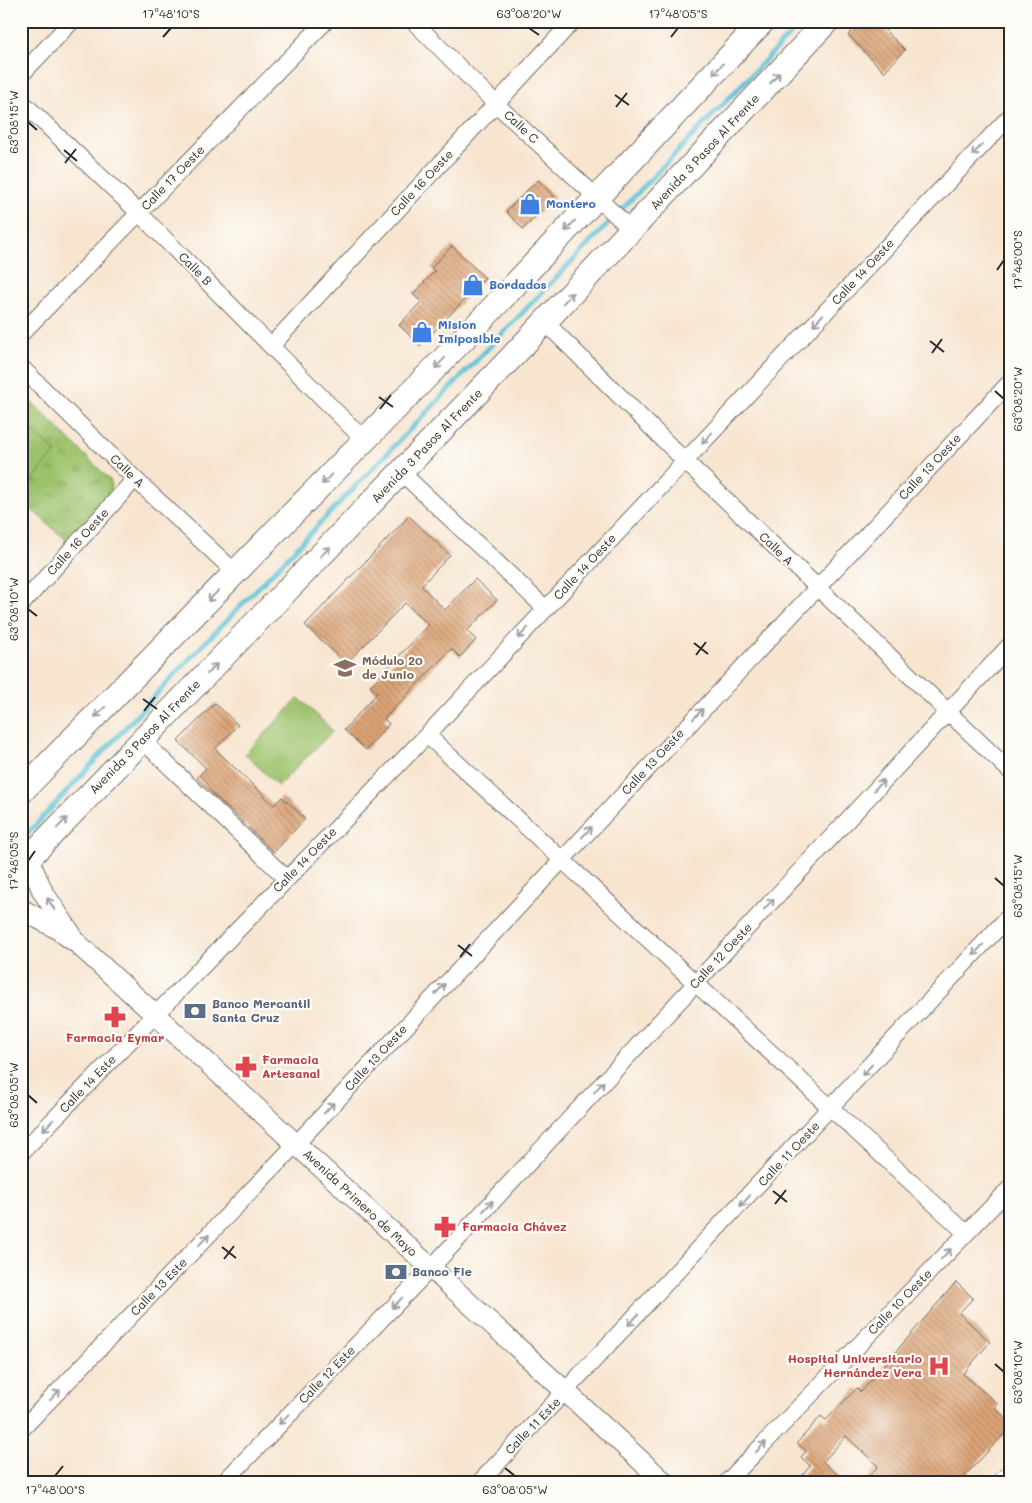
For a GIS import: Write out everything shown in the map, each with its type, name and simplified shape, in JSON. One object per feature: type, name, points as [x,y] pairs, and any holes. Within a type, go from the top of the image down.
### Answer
[{"type":"main road","name":"Avenida 3 Pasos Al Frente","points":[[24,858],[142,740],[545,322],[614,214],[763,21]]},
{"type":"main road","name":"Avenida 3 Pasos Al Frente","points":[[21,792],[364,440],[827,21]]},
{"type":"street","points":[[21,75],[72,21]]},
{"type":"street","name":"Calle 17 Oeste","points":[[21,334],[326,21]]},
{"type":"street","name":"Calle C","points":[[413,21],[496,104],[614,214]]},
{"type":"street","name":"Calle 16 Oeste","points":[[271,346],[573,21]]},
{"type":"street","name":"Calle B","points":[[21,101],[139,213],[364,440]]},
{"type":"street","name":"Calle 14 Oeste","points":[[155,1014],[427,735],[1011,115]]},
{"type":"street","name":"Calle A","points":[[545,322],[685,461],[1011,772]]},
{"type":"street","name":"Calle A","points":[[21,367],[236,573]]},
{"type":"street","name":"Calle 13 Oeste","points":[[296,1144],[561,859],[1011,381]]},
{"type":"street","points":[[402,472],[546,609]]},
{"type":"street","name":"Calle 16 Oeste","points":[[21,605],[136,479]]},
{"type":"street","name":"Calle 12 Oeste","points":[[431,1268],[1011,644]]},
{"type":"street","points":[[427,735],[966,1233]]},
{"type":"street","points":[[142,740],[287,879]]},
{"type":"street","name":"Avenida Primero de Mayo","points":[[24,858],[43,892],[78,944]]},
{"type":"street","name":"Avenida Primero de Mayo","points":[[21,909],[56,928],[78,944],[664,1482]]},
{"type":"street","name":"Calle 11 Oeste","points":[[566,1392],[1011,914]]},
{"type":"street","name":"Calle 14 Este","points":[[21,1153],[155,1014]]},
{"type":"street","name":"Calle 13 Este","points":[[23,1425],[296,1144]]},
{"type":"street","name":"Calle 10 Oeste","points":[[727,1482],[1011,1187]]},
{"type":"street","name":"Calle 12 Este","points":[[224,1482],[431,1268]]},
{"type":"street","name":"Calle 11 Este","points":[[480,1482],[566,1392]]},
{"type":"street","points":[[1000,1482],[1011,1471]]},
{"type":"green space","points":[[21,391],[111,481],[112,496],[67,541],[21,500]]},
{"type":"green space","points":[[21,423],[56,452],[26,487],[21,483]]},
{"type":"green space","points":[[299,698],[333,731],[278,786],[245,754]]},
{"type":"building","points":[[861,21],[876,21],[905,50],[884,72],[848,35]]},
{"type":"building","name":"Montero","points":[[538,180],[555,197],[523,229],[506,211]]},
{"type":"building","points":[[452,246],[485,278],[420,346],[399,325],[421,302],[413,294],[435,271],[431,268]]},
{"type":"building","points":[[409,516],[450,555],[421,586],[445,610],[475,579],[497,600],[467,631],[476,640],[460,657],[451,649],[384,719],[389,724],[366,750],[344,730],[377,693],[370,686],[429,625],[405,603],[346,664],[305,625]]},
{"type":"building","points":[[215,703],[238,725],[215,749],[274,805],[282,797],[305,819],[274,852],[197,778],[206,768],[178,741]]},
{"type":"building","name":"Hospital Universitario Hernández Vera","points":[[956,1282],[973,1298],[959,1313],[990,1342],[963,1374],[998,1404],[995,1408],[1011,1423],[1011,1427],[959,1482],[864,1482],[878,1466],[846,1436],[823,1462],[846,1482],[797,1482],[810,1466],[801,1457],[806,1451],[797,1443],[821,1416],[826,1420],[857,1388],[861,1392]]},
{"type":"waterway","points":[[21,841],[176,673],[803,21]]},
{"type":"place","name":"Montero","points":[[530,204]]},
{"type":"place","name":"Bordados","points":[[473,285]]},
{"type":"place","name":"Mision Imiposible","points":[[422,332]]},
{"type":"place","name":"Módulo 20 de Junio","points":[[345,668]]},
{"type":"place","name":"Banco Mercantil Santa Cruz","points":[[195,1011]]},
{"type":"place","name":"Farmacia Eymar","points":[[115,1017]]},
{"type":"place","name":"Farmacia Artesanal","points":[[246,1067]]},
{"type":"place","name":"Farmacia Chávez","points":[[445,1227]]},
{"type":"place","name":"Banco Fie","points":[[396,1272]]},
{"type":"place","name":"Hospital Universitario Hernández Vera","points":[[939,1366]]}]
